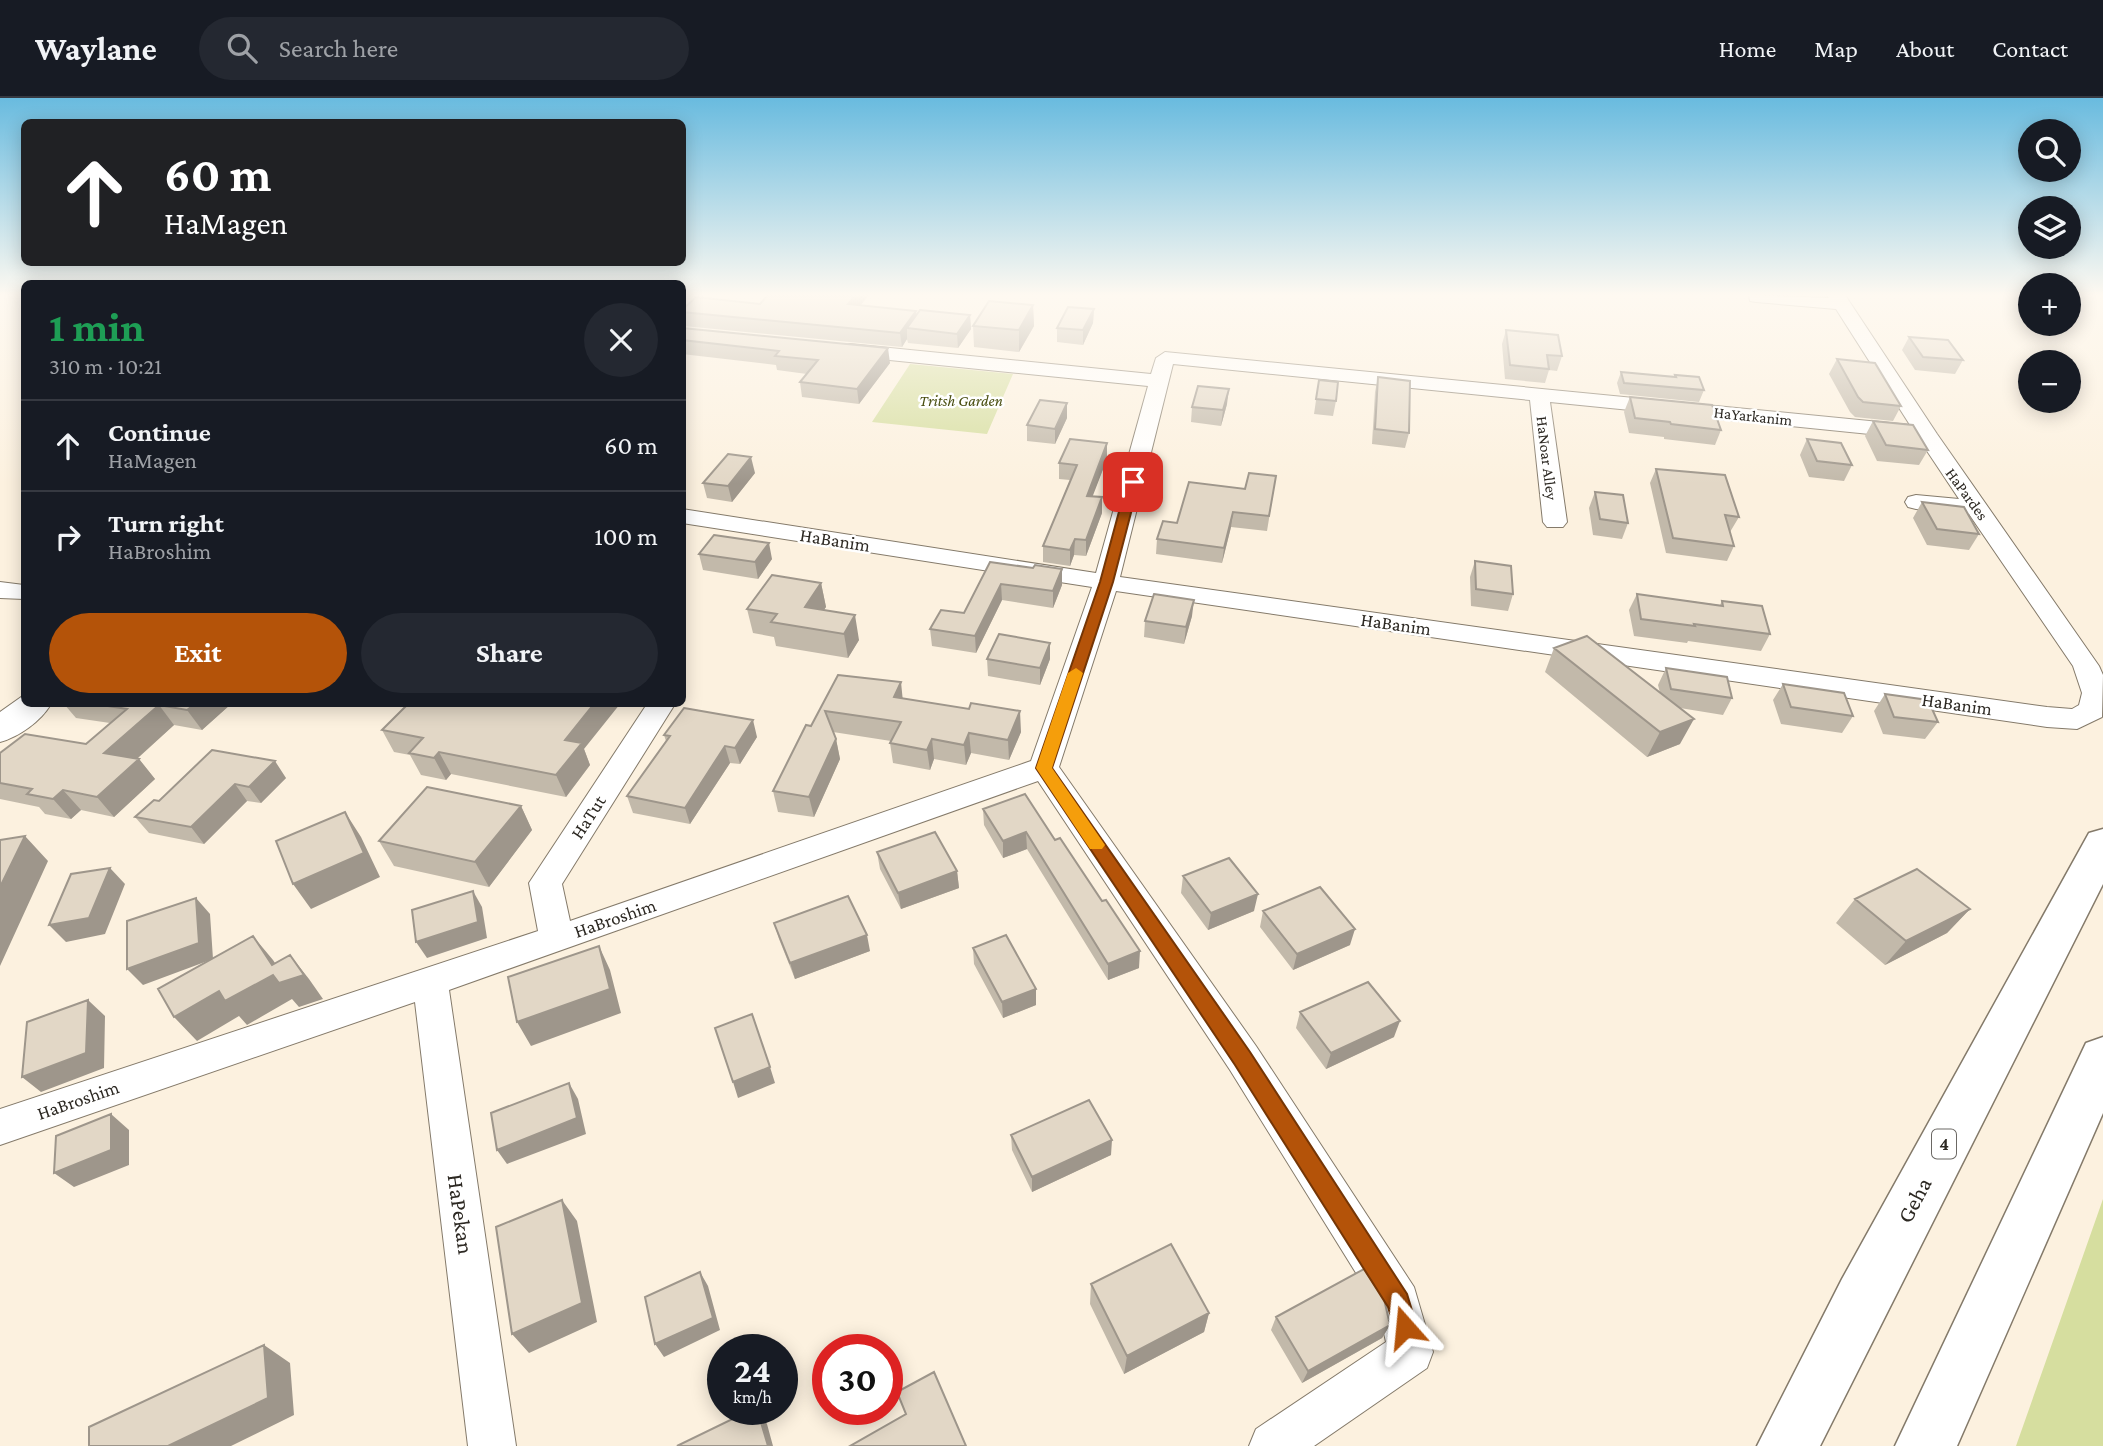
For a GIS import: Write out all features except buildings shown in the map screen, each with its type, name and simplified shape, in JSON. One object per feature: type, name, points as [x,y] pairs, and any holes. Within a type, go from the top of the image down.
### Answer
[{"type":"highway","name":"Geha","points":[[1788,1446],[1861,1299],[2103,844]]},
{"type":"highway","points":[[1926,1446],[2103,1058]]},
{"type":"street","points":[[927,358],[1159,381],[1106,582],[1044,768],[1242,1058],[1399,1302],[1411,1352],[1273,1446]]},
{"type":"street","name":"HaYarkanim","points":[[1159,381],[1165,358],[1923,433]]},
{"type":"street","name":"HaPardes","points":[[1876,358],[1923,433],[1979,508],[2086,666],[2096,693]]},
{"type":"street","name":"HaNoar Alley","points":[[1539,394],[1555,522]]},
{"type":"street","points":[[1916,502],[1979,508]]},
{"type":"street","name":"HaBanim","points":[[686,517],[1106,582],[2047,717],[2077,719],[2092,710],[2096,693]]},
{"type":"street","points":[[0,590],[21,592]]},
{"type":"street","points":[[0,730],[30,707]]},
{"type":"street","name":"HaTut","points":[[556,939],[545,883],[659,707]]},
{"type":"street","name":"HaBroshim","points":[[0,1127],[556,939],[1044,768]]},
{"type":"street","name":"HaPekan","points":[[430,982],[492,1446]]},
{"type":"green space","name":"Tritsh Garden","points":[[910,364],[1013,374],[987,434],[872,422]]},
{"type":"green space","points":[[2103,1199],[2103,1446],[2016,1446]]},
{"type":"slow traffic","points":[[1076,673],[1044,768],[1096,845]]},
{"type":"route","points":[[1133,482],[1106,582],[1044,768],[1242,1058],[1399,1302],[1405,1327]]}]
